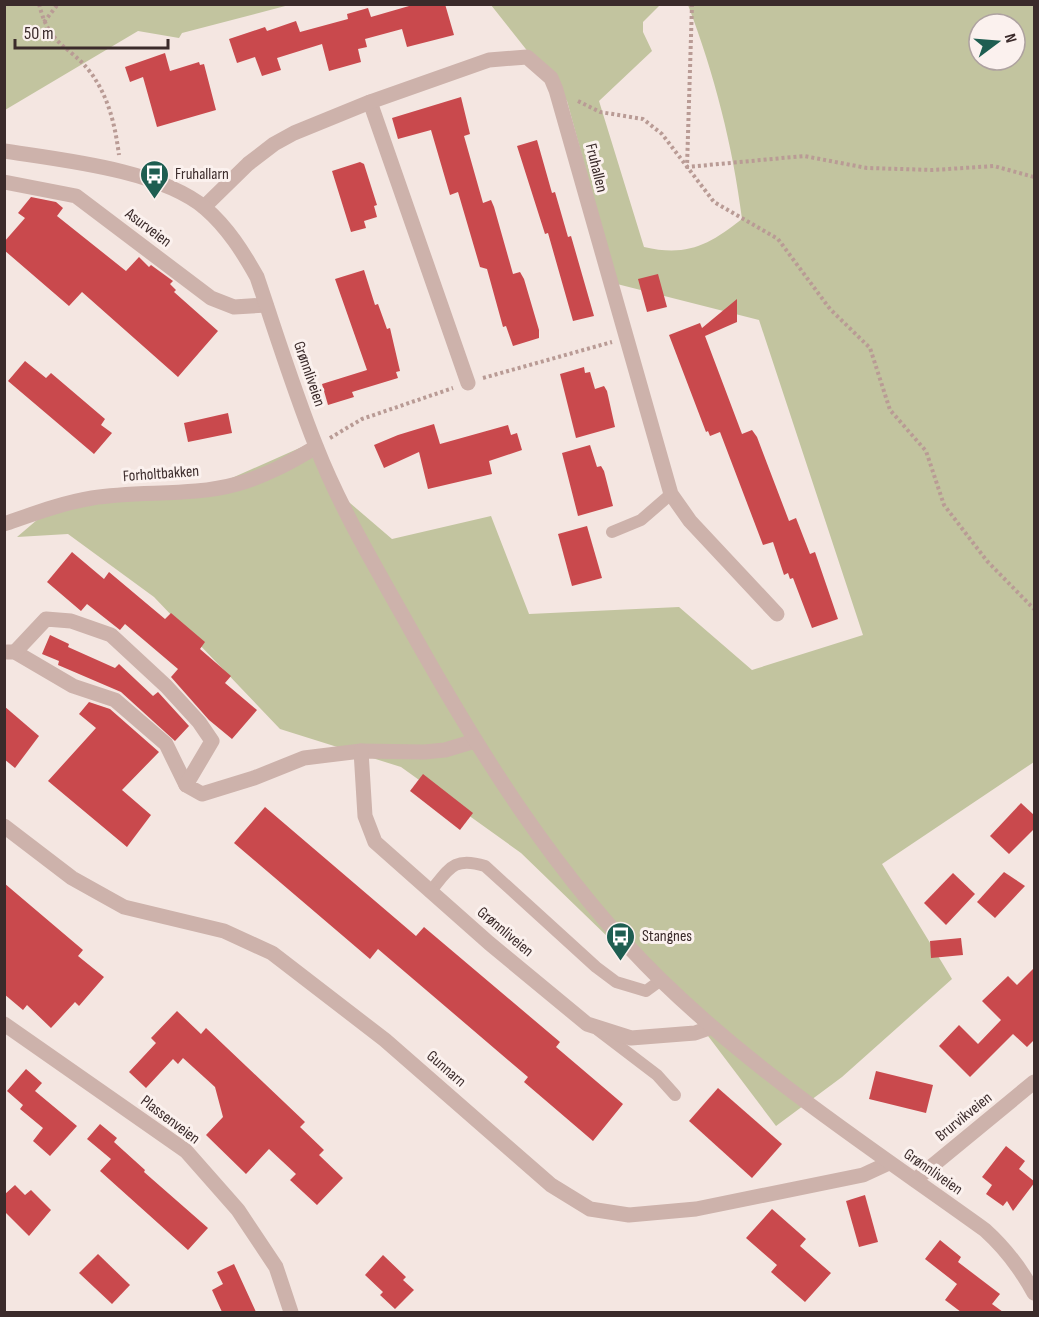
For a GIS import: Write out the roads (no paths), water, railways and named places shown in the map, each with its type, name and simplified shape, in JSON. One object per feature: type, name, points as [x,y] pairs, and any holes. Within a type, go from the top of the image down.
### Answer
[{"type":"street","name":"Fruhallen","points":[[204,207],[274,144],[370,102],[489,60],[527,57],[551,78],[556,90],[671,494],[690,521],[777,614]]},
{"type":"street","points":[[370,102],[468,383]]},
{"type":"street","name":"Grønnliveien","points":[[4,151],[121,172],[179,193],[204,207],[225,227],[244,252],[257,277],[316,447],[374,564],[475,741],[567,873],[661,980],[712,1027],[804,1103],[985,1230],[1020,1268],[1035,1293]]},
{"type":"street","name":"Asurveien","points":[[4,182],[76,196],[211,298],[234,307],[266,305]]},
{"type":"street","name":"Forholtbakken","points":[[4,524],[91,498],[189,491],[236,484],[293,461],[316,447]]},
{"type":"street","points":[[186,785],[212,741],[199,722],[166,686],[111,635],[71,621],[46,619],[10,652],[73,686],[115,700],[166,744],[186,785],[202,794],[254,778],[303,758],[361,751],[445,750],[475,741]]},
{"type":"street","name":"Grønnliveien","points":[[361,751],[364,806],[375,842],[489,943],[597,1029],[631,1038],[695,1033],[712,1027]]},
{"type":"street","name":"Gunnarn","points":[[4,826],[72,878],[124,907],[224,931],[272,953],[385,1040],[551,1185],[590,1209],[629,1215],[696,1209],[863,1175],[889,1163]]},
{"type":"street","name":"Plassenveien","points":[[4,1024],[186,1151],[238,1210],[276,1267],[291,1312]]},
{"type":"street","name":"Brurvikveien","points":[[915,1180],[1035,1082]]},
{"type":"lane","points":[[612,532],[641,520],[671,494]]},
{"type":"lane","points":[[430,892],[452,865],[470,862],[485,866],[596,967],[616,982],[646,992],[661,980]]},
{"type":"lane","points":[[597,1029],[657,1075],[675,1095]]},
{"type":"place","name":"Fruhallarn","points":[[154,200]]},
{"type":"place","name":"Stangnes","points":[[621,962]]}]
